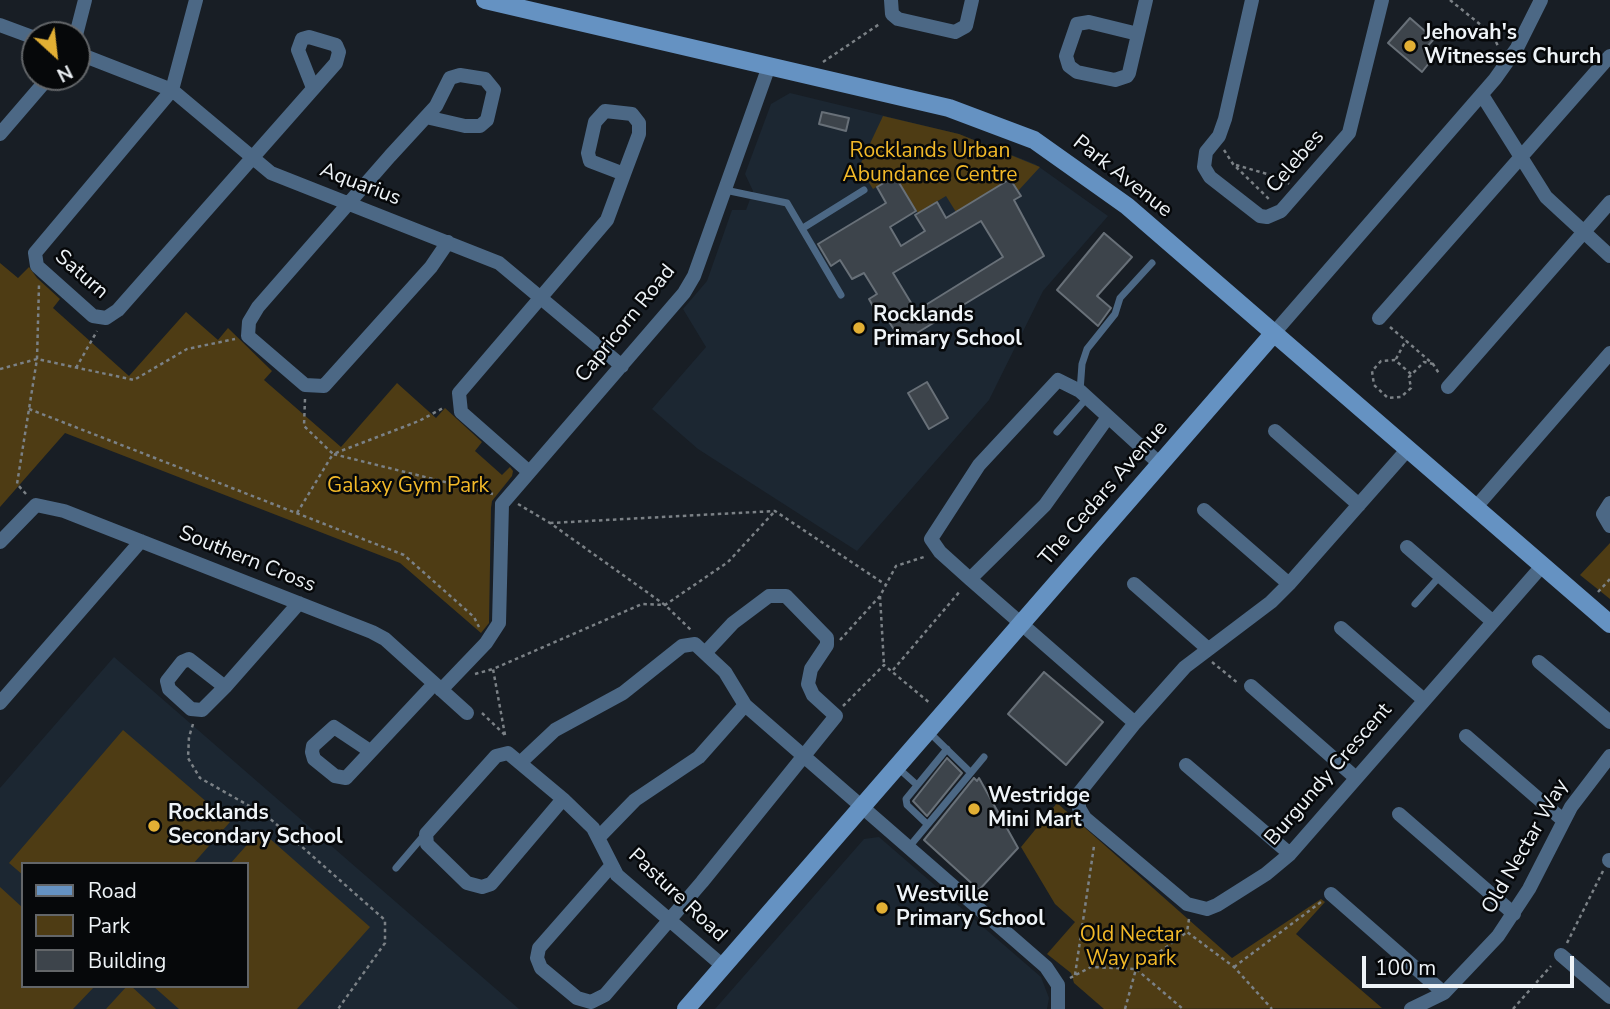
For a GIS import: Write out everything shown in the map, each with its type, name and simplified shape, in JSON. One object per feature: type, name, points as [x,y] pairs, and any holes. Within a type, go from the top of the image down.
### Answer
[{"type":"street","points":[[80,21],[85,0]]},
{"type":"street","points":[[172,89],[195,0]]},
{"type":"street","name":"Park Avenue","points":[[485,0],[545,7],[769,66],[949,108],[1034,140],[1118,199],[1610,624]]},
{"type":"street","points":[[891,7],[898,19],[958,32],[965,26],[972,0]]},
{"type":"street","points":[[1138,34],[1089,22],[1077,24],[1066,56],[1069,66],[1077,72],[1115,80],[1126,77],[1138,34],[1146,0]]},
{"type":"street","name":"Celebes","points":[[1252,0],[1219,136],[1204,159],[1210,177],[1260,216],[1275,216],[1281,211],[1346,137],[1354,123],[1382,0]]},
{"type":"street","name":"The Cedars Avenue","points":[[686,1009],[1482,94],[1507,63],[1542,0]]},
{"type":"street","points":[[0,25],[21,33]]},
{"type":"street","points":[[1380,318],[1610,56]]},
{"type":"street","name":"Aquarius","points":[[91,58],[172,89],[271,173],[499,263],[622,366]]},
{"type":"street","name":"Capricorn Road","points":[[370,751],[495,633],[501,614],[499,526],[506,497],[684,293],[694,276],[769,66]]},
{"type":"street","points":[[426,117],[465,127],[480,126],[487,120],[494,90],[485,79],[454,76],[447,81],[436,106],[426,117],[350,204],[258,307],[249,322],[248,336],[305,385],[316,387],[331,382],[448,242]]},
{"type":"street","name":"Saturn","points":[[172,89],[37,249],[35,260],[39,268],[93,316],[102,318],[118,310],[313,88]]},
{"type":"street","points":[[0,134],[37,91]]},
{"type":"street","points":[[1482,94],[1546,197],[1583,234],[1610,256]]},
{"type":"street","points":[[528,471],[461,412],[457,400],[463,387],[604,223],[624,174],[639,134],[639,123],[632,114],[605,111],[595,122],[588,153],[590,161],[624,174]]},
{"type":"street","points":[[1448,387],[1610,202]]},
{"type":"street","points":[[1476,507],[1610,353]]},
{"type":"street","points":[[1135,723],[940,552],[931,539],[997,443],[1056,381],[1061,380],[1084,394],[1160,464]]},
{"type":"street","points":[[970,579],[1052,497],[1108,417]]},
{"type":"street","points":[[1275,431],[1359,506]]},
{"type":"street","name":"Burgundy Crescent","points":[[1408,449],[1289,584],[1271,602],[1204,651],[1135,723],[1079,793],[1079,808],[1097,828],[1179,898],[1196,908],[1217,905],[1266,874],[1290,854],[1542,566]]},
{"type":"street","points":[[1610,503],[1603,514],[1610,526]]},
{"type":"street","points":[[0,542],[36,505]]},
{"type":"street","name":"Southern Cross","points":[[36,505],[51,506],[377,635],[438,687],[472,711]]},
{"type":"street","points":[[1204,510],[1289,584]]},
{"type":"street","points":[[0,703],[141,541]]},
{"type":"street","points":[[1407,547],[1492,621]]},
{"type":"street","points":[[1134,584],[1204,651]]},
{"type":"street","points":[[611,866],[539,948],[537,958],[541,968],[577,998],[591,1002],[605,995],[669,920],[836,713],[820,704],[808,684],[811,669],[827,645],[822,631],[786,596],[769,596],[738,618],[706,652]]},
{"type":"street","points":[[225,687],[193,661],[182,662],[168,677],[167,685],[191,709],[198,711],[225,687],[299,603]]},
{"type":"street","points":[[1341,628],[1424,700]]},
{"type":"street","points":[[521,762],[555,730],[623,693],[689,643],[706,652],[725,672],[745,705],[1046,967],[1058,985],[1058,1009]]},
{"type":"street","points":[[1539,662],[1610,722]]},
{"type":"street","points":[[1251,686],[1356,778]]},
{"type":"street","points":[[599,837],[635,800],[699,757],[745,705]]},
{"type":"street","points":[[1466,736],[1564,821]]},
{"type":"street","points":[[508,753],[496,756],[426,834],[432,851],[467,883],[482,887],[491,884],[563,799]]},
{"type":"street","name":"Pasture Road","points":[[508,753],[563,799],[599,837],[611,866],[723,966]]},
{"type":"street","name":"Old Nectar Way","points":[[1411,1009],[1444,993],[1498,936],[1514,914],[1583,788],[1610,756]]},
{"type":"street","points":[[1186,765],[1290,854]]},
{"type":"street","points":[[1399,814],[1514,914]]},
{"type":"street","points":[[1331,894],[1444,993]]},
{"type":"street","points":[[1561,955],[1610,998]]},
{"type":"lane","points":[[724,190],[783,200],[803,228],[841,295]]},
{"type":"lane","points":[[803,228],[864,190]]},
{"type":"lane","points":[[1057,432],[1084,394],[1084,355],[1116,311],[1119,298],[1152,263]]},
{"type":"lane","points":[[1415,604],[1440,575]]},
{"type":"lane","points":[[928,731],[969,771]]},
{"type":"lane","points":[[927,824],[906,803],[917,785],[947,749]]},
{"type":"lane","points":[[909,847],[969,771],[984,757]]},
{"type":"lane","points":[[897,767],[917,785]]},
{"type":"lane","points":[[396,868],[426,834]]},
{"type":"path","points":[[1450,0],[1492,34],[1507,63]]},
{"type":"path","points":[[823,62],[853,40],[872,31],[891,7]]},
{"type":"path","points":[[1219,136],[1233,164],[1281,211]]},
{"type":"path","points":[[1233,164],[1281,178],[1298,192]]},
{"type":"path","points":[[36,505],[17,484],[37,359],[39,268]]},
{"type":"path","points":[[76,368],[93,340],[102,318]]},
{"type":"path","points":[[1380,318],[1433,364],[1448,387]]},
{"type":"path","points":[[0,369],[37,359],[134,380],[187,349],[248,336]]},
{"type":"path","points":[[1395,360],[1406,340]]},
{"type":"path","points":[[1388,398],[1374,385],[1372,371],[1381,361],[1395,360],[1411,374]]},
{"type":"path","points":[[1383,404],[1388,398],[1401,397],[1411,388],[1411,374],[1424,362],[1433,364]]},
{"type":"path","points":[[305,385],[304,426],[333,454],[506,497],[550,523],[665,605],[693,632],[689,643]]},
{"type":"path","points":[[297,513],[333,454],[419,421],[457,400]]},
{"type":"path","points":[[29,409],[404,555],[474,617],[486,643]]},
{"type":"path","points":[[550,523],[775,511],[886,584]]},
{"type":"path","points":[[508,753],[493,669],[642,604],[665,605],[728,562],[775,511]]},
{"type":"path","points":[[827,645],[844,639],[880,596],[896,566],[940,552]]},
{"type":"path","points":[[892,671],[970,579]]},
{"type":"path","points":[[1598,592],[1610,579]]},
{"type":"path","points":[[836,713],[884,665],[880,596]]},
{"type":"path","points":[[1204,651],[1241,686],[1251,686]]},
{"type":"path","points":[[884,665],[936,708]]},
{"type":"path","points":[[198,711],[189,737],[188,758],[200,778],[267,816],[385,920],[385,943],[338,1009]]},
{"type":"path","points":[[472,711],[505,735]]},
{"type":"path","points":[[1075,975],[1097,828]]},
{"type":"path","points":[[1513,1009],[1561,955],[1610,861]]},
{"type":"path","points":[[1234,967],[1331,894]]},
{"type":"path","points":[[1125,1009],[1136,969],[1187,932],[1190,915]]},
{"type":"path","points":[[1187,932],[1234,967],[1272,1009]]},
{"type":"path","points":[[1058,985],[1091,967],[1136,969],[1183,1009]]},
{"type":"shaded area","name":"Rocklands Primary School","points":[[790,93],[959,134],[1035,164],[1108,216],[1043,291],[989,400],[857,551],[698,449],[652,409],[706,347],[683,309],[707,281],[732,210],[746,210],[753,191],[745,174],[771,104]]},
{"type":"shaded area","name":"Rocklands Secondary School","points":[[114,657],[519,1009],[0,1009],[0,788]]},
{"type":"shaded area","name":"Westville Primary School","points":[[879,837],[1041,977],[1049,998],[1047,1009],[715,1009],[864,839]]},
{"type":"green space","name":"Rocklands Urban Abundance Centre","points":[[883,116],[959,134],[1040,167],[1018,191],[1010,179],[956,212],[946,196],[918,213],[895,176],[873,189],[859,167]]},
{"type":"green space","name":"Galaxy Gym Park","points":[[0,263],[18,278],[29,267],[60,299],[53,308],[129,376],[186,312],[218,340],[228,328],[272,371],[264,380],[341,447],[397,383],[436,418],[445,408],[482,442],[475,451],[502,475],[510,467],[513,471],[492,501],[489,623],[481,633],[400,563],[65,433],[0,507]]},
{"type":"green space","points":[[1610,543],[1610,599],[1580,575]]},
{"type":"green space","points":[[123,730],[230,822],[195,862],[21,862],[21,873],[9,863]]},
{"type":"green space","name":"Old Nectar Way park","points":[[1057,803],[1232,958],[1321,899],[1325,902],[1296,934],[1382,1008],[1104,1009],[1074,983],[1071,973],[1047,954],[1075,922],[1055,904],[1021,847]]},
{"type":"green space","points":[[260,830],[370,927],[297,1009],[179,1009],[155,988],[248,988],[248,862],[232,862]]},
{"type":"green space","points":[[0,887],[21,906],[21,988],[93,988],[73,1009],[0,1009]]},
{"type":"green space","points":[[125,988],[133,988],[156,1009],[106,1009]]},
{"type":"building","name":"Jehovah's Witnesses Church","points":[[1410,18],[1434,39],[1424,50],[1433,58],[1422,72],[1388,43]]},
{"type":"building","points":[[822,112],[849,118],[846,131],[819,124]]},
{"type":"building","points":[[895,176],[916,211],[890,227],[901,246],[925,231],[915,215],[937,202],[946,218],[1010,179],[1021,196],[1014,200],[1044,256],[902,342],[884,314],[879,317],[869,299],[877,294],[864,273],[852,279],[840,260],[831,266],[818,244],[886,203],[877,187]],"holes":[[[981,221],[1003,257],[916,311],[893,273]]]},
{"type":"building","points":[[1104,233],[1132,257],[1097,296],[1111,308],[1098,326],[1057,290]]},
{"type":"building","points":[[927,382],[948,418],[929,429],[908,393]]},
{"type":"building","points":[[1044,672],[1103,722],[1066,765],[1008,714]]},
{"type":"building","points":[[947,758],[962,773],[927,816],[913,801]]},
{"type":"building","name":"Westridge Mini Mart","points":[[974,778],[977,781],[979,778],[1018,848],[979,890],[924,840]]},
{"type":"place","name":"Jehovah's Witnesses Church","points":[[1410,46]]},
{"type":"place","name":"Rocklands Primary School","points":[[859,328]]},
{"type":"place","name":"Westridge Mini Mart","points":[[974,809]]},
{"type":"place","name":"Rocklands Secondary School","points":[[154,826]]},
{"type":"place","name":"Westville Primary School","points":[[882,908]]}]
